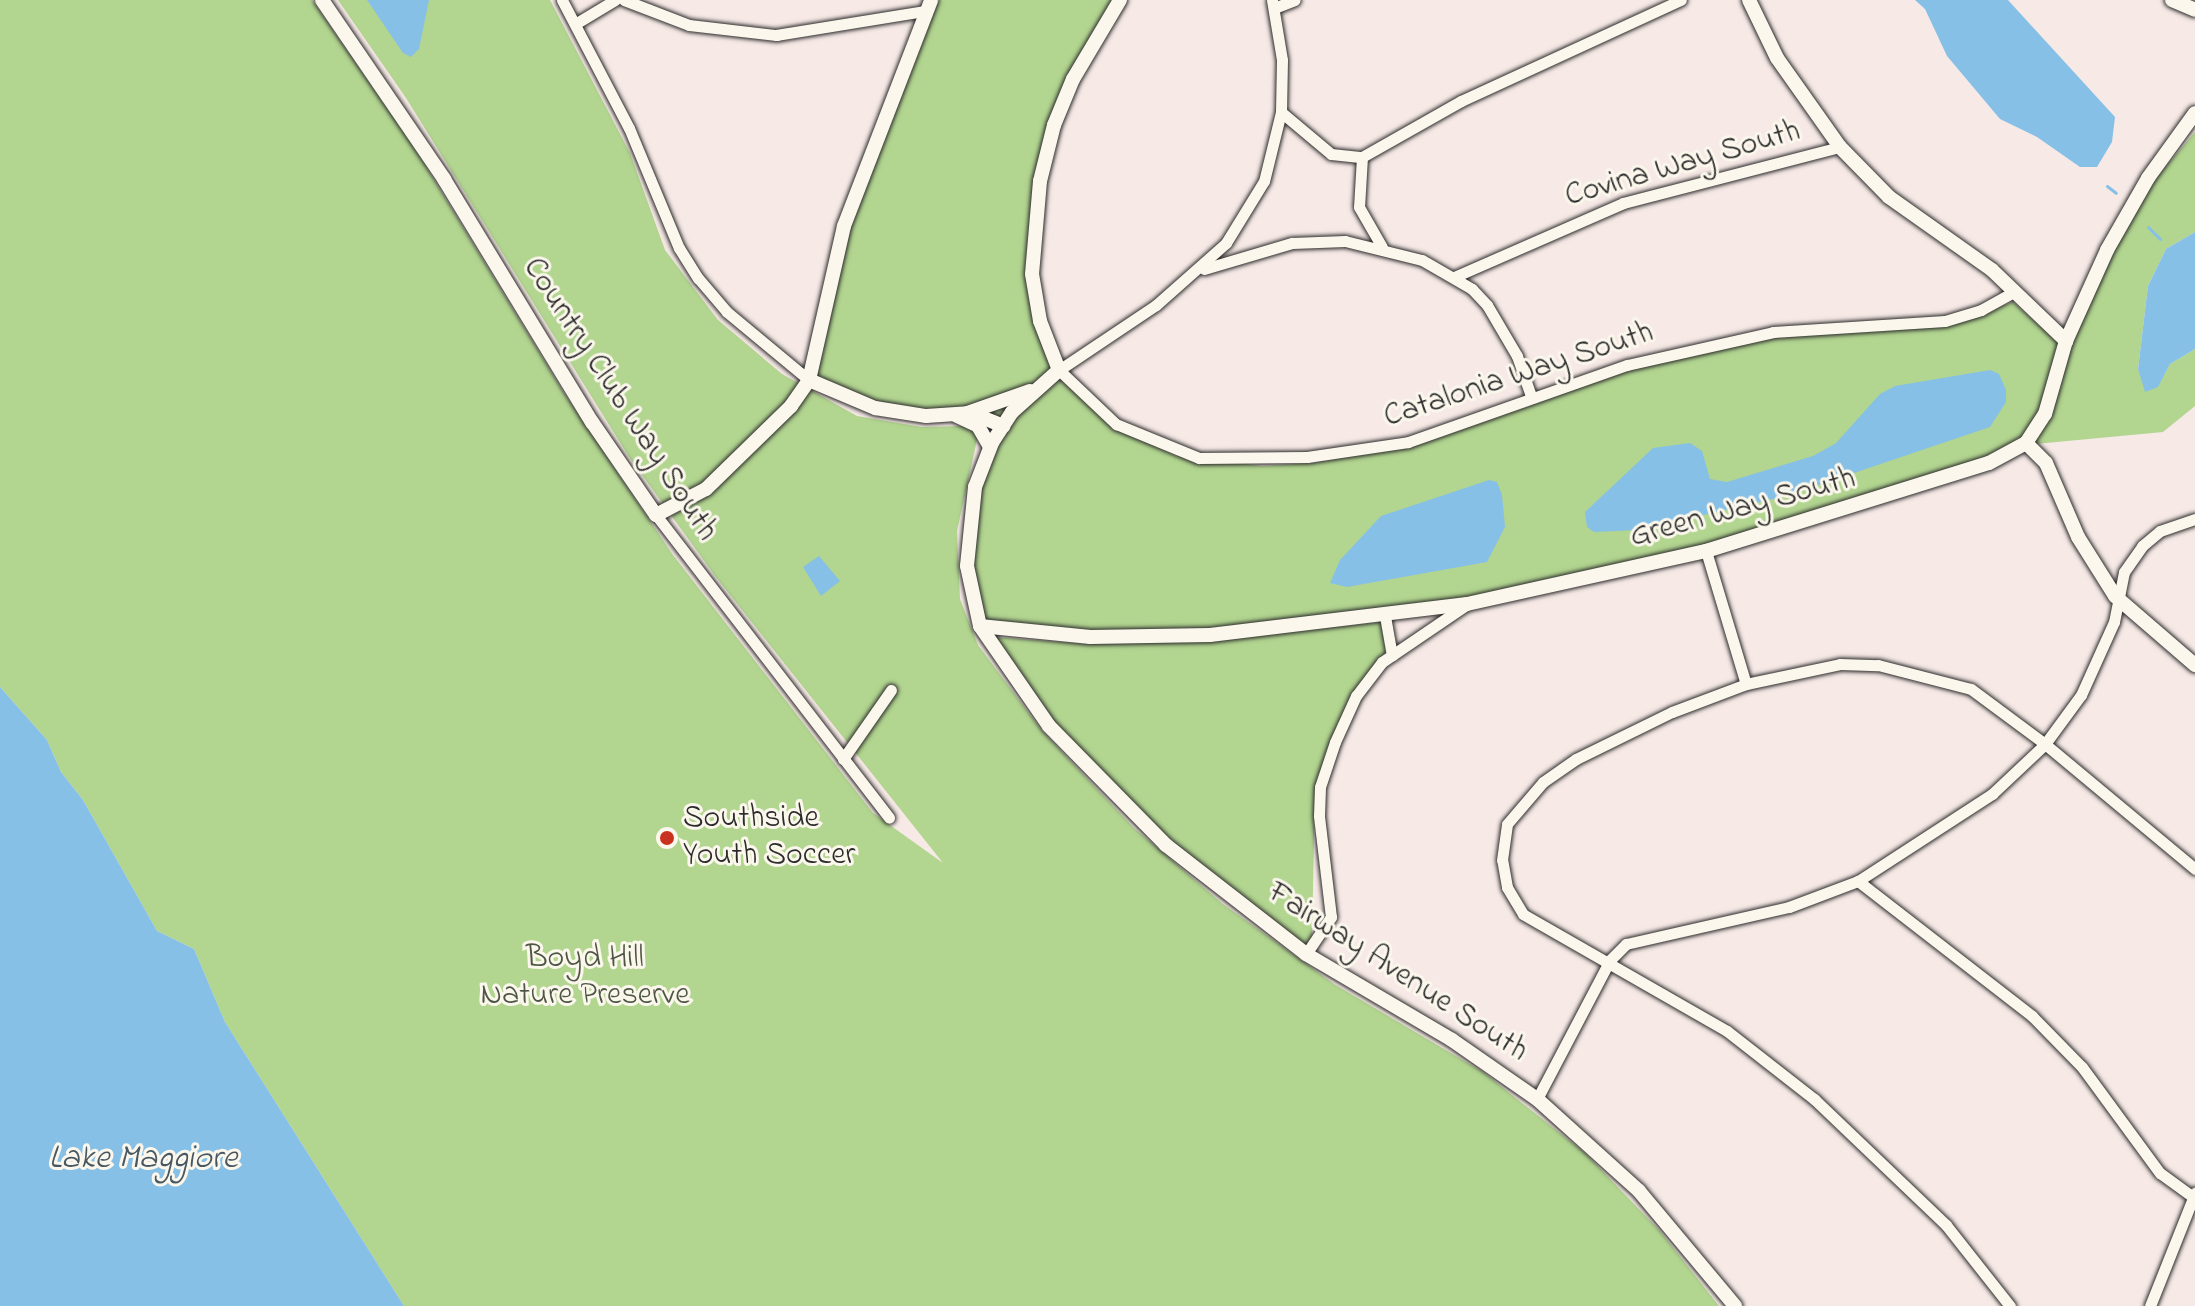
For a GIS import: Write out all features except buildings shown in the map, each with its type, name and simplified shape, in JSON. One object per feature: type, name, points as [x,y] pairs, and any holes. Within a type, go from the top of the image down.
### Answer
[{"type":"street","name":"Country Club Way South","points":[[322,0],[444,179],[592,422],[656,515],[889,818]]},
{"type":"street","points":[[562,0],[629,128],[679,248],[698,278],[727,312],[809,380],[875,408],[960,414],[1003,426]]},
{"type":"street","points":[[575,24],[615,0]]},
{"type":"street","points":[[624,0],[689,25],[776,35],[928,6]]},
{"type":"street","points":[[1120,0],[1073,79],[1054,125],[1040,181],[1032,274],[1040,321],[1059,370],[1200,271],[1248,213],[1264,181],[1281,112],[1282,60],[1273,4],[1295,0]]},
{"type":"street","points":[[1281,112],[1331,154],[1362,157],[1461,101],[1681,0]]},
{"type":"street","points":[[1749,0],[1777,58],[1840,147],[1889,197],[2014,292],[2066,341]]},
{"type":"street","points":[[2172,0],[2195,10]]},
{"type":"street","points":[[656,515],[706,489],[791,406],[809,380],[844,226],[928,6]]},
{"type":"street","points":[[2195,113],[2148,178],[2107,250],[2066,341],[2045,414],[2026,443],[2046,463],[2078,537],[2115,596],[2195,665]]},
{"type":"street","name":"Covina Way South","points":[[1454,277],[1623,203],[1840,147]]},
{"type":"street","points":[[1362,157],[1359,207],[1382,247]]},
{"type":"street","points":[[1200,271],[1292,243],[1382,247],[1454,277],[1472,289],[1501,324],[1531,396]]},
{"type":"street","name":"Catalonia Way South","points":[[1059,370],[1116,424],[1168,447],[1211,458],[1358,452],[1408,442],[1531,396],[1627,365],[1773,332],[1945,321],[1981,310],[2014,292]]},
{"type":"street","name":"Fairway Avenue South","points":[[1059,370],[1035,390],[1003,426],[990,447],[975,487],[966,543],[972,605],[980,626],[1049,726],[1166,845],[1306,954],[1452,1040],[1537,1099],[1639,1191],[1735,1306]]},
{"type":"street","points":[[960,414],[1035,390]]},
{"type":"street","points":[[960,414],[978,426],[990,447]]},
{"type":"street","name":"Green Way South","points":[[980,626],[1090,637],[1210,635],[1467,604],[1706,551],[1914,489],[1989,463],[2026,443]]},
{"type":"street","points":[[1537,1099],[1610,960],[1643,936],[1726,923],[1858,881],[1992,794],[2045,744],[2099,662],[2114,622],[2115,596],[2142,546],[2160,531],[2195,519]]},
{"type":"street","points":[[1706,551],[1746,684]]},
{"type":"street","name":"Green Way South","points":[[1306,954],[1331,917],[1320,848],[1320,787],[1356,696],[1392,655],[1467,604]]},
{"type":"street","points":[[1385,616],[1392,655]]},
{"type":"street","points":[[2010,1306],[1946,1225],[1814,1099],[1727,1031],[1610,960],[1523,914],[1507,887],[1502,860],[1507,824],[1543,782],[1576,759],[1672,712],[1746,684],[1840,664],[1878,665],[1971,689],[2045,744],[2195,869]]},
{"type":"street","points":[[843,759],[891,690]]},
{"type":"street","points":[[1858,881],[2032,1016],[2090,1077],[2160,1173],[2194,1195],[2150,1306]]},
{"type":"green space","name":"Boyd Hill Nature Preserve","points":[[0,0],[312,0],[416,150],[564,393],[673,555],[873,813],[943,863],[715,576],[629,457],[406,98],[338,0],[550,0],[630,153],[665,250],[718,320],[782,374],[857,416],[922,427],[963,426],[978,435],[957,531],[960,599],[978,645],[1043,732],[1134,828],[1223,904],[1334,984],[1483,1072],[1585,1153],[1660,1231],[1719,1306],[404,1306],[225,1022],[194,949],[157,931],[83,800],[61,772],[47,740],[0,687]]},
{"type":"green space","points":[[937,0],[1114,0],[1036,172],[1027,273],[1053,367],[998,426],[877,402],[815,377],[848,228]]},
{"type":"green space","points":[[2195,132],[2195,232],[2166,249],[2148,286],[2138,369],[2146,391],[2158,386],[2170,364],[2195,349],[2195,406],[2163,432],[2035,444],[2070,344],[2112,253],[2152,183]]},
{"type":"green space","points":[[2013,302],[2059,343],[2041,412],[2023,439],[1987,458],[1709,544],[1465,599],[1210,629],[1089,633],[987,625],[972,565],[980,489],[1003,436],[1033,398],[1059,378],[1108,424],[1176,456],[1263,466],[1313,463],[1420,444],[1601,378],[1683,357],[1774,338],[1949,325]]},
{"type":"green space","points":[[1381,622],[1386,651],[1352,694],[1315,787],[1312,939],[1305,947],[1169,841],[1053,722],[993,637],[1089,644],[1210,641]]},
{"type":"water","points":[[367,0],[429,0],[419,49],[411,57],[403,53]]},
{"type":"water","points":[[1915,0],[2008,0],[2115,117],[2112,142],[2097,167],[2080,167],[2037,137],[2000,119],[1947,56],[1925,9]]},
{"type":"water","points":[[2195,232],[2195,349],[2170,364],[2158,387],[2145,392],[2138,369],[2148,286],[2166,249]]},
{"type":"water","points":[[1990,370],[1999,374],[2006,390],[2006,402],[1990,427],[1786,496],[1638,530],[1594,532],[1587,527],[1585,512],[1653,448],[1690,443],[1702,451],[1710,479],[1727,482],[1813,456],[1836,443],[1880,394],[1895,386]]},
{"type":"water","points":[[1489,480],[1497,482],[1502,495],[1505,527],[1487,562],[1347,587],[1330,583],[1340,560],[1381,516]]},
{"type":"water","points":[[819,556],[840,581],[821,596],[803,567]]},
{"type":"water","name":"Lake Maggiore","points":[[0,687],[47,740],[61,772],[83,800],[157,931],[194,949],[225,1022],[404,1306],[0,1306]]},
{"type":"waterway","points":[[2107,186],[2116,193]]},
{"type":"waterway","points":[[2148,227],[2160,239]]},
{"type":"place","name":"Southside Youth Soccer","points":[[667,838]]}]
